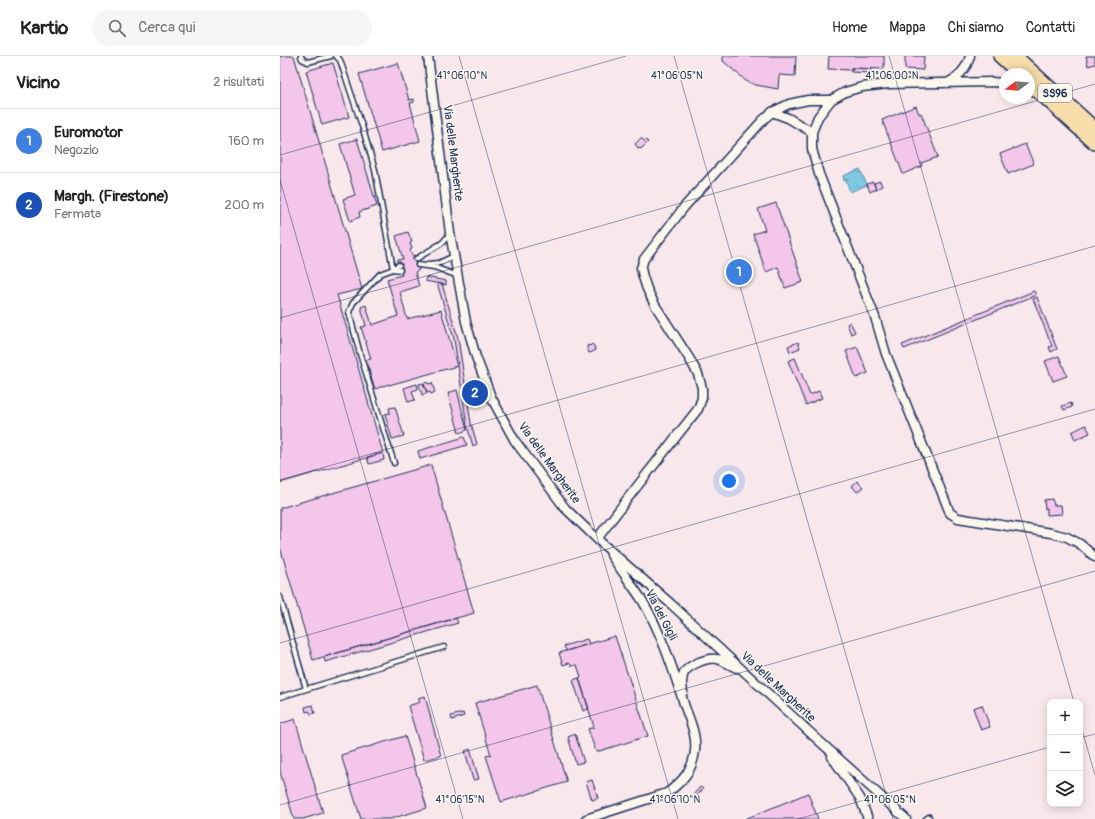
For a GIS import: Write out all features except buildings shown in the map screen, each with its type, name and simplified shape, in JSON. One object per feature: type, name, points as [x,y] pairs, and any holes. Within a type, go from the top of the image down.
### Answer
[{"type":"main road","points":[[1000,56],[1013,68]]},
{"type":"main road","name":"SS96","points":[[1015,56],[1095,129]]},
{"type":"main road","name":"SS96","points":[[1035,88],[1095,143]]},
{"type":"street","name":"Via delle Margherite","points":[[428,56],[450,233],[466,322],[490,397],[515,441],[565,508],[597,539],[671,604],[906,819]]},
{"type":"street","points":[[946,83],[958,76],[966,67],[970,56]]},
{"type":"street","points":[[999,83],[888,84],[862,87],[845,92],[830,100],[818,117],[812,132],[812,149],[819,174],[875,317],[886,354],[950,513],[958,518],[1051,532],[1067,537],[1080,544],[1095,557]]},
{"type":"street","points":[[1035,97],[1080,137],[1095,148]]},
{"type":"street","points":[[597,539],[698,409],[702,398],[702,388],[698,374],[655,305],[647,289],[642,268],[644,259],[685,206],[772,112],[789,104],[808,100],[830,100]]},
{"type":"street","points":[[772,112],[788,118],[812,132]]},
{"type":"street","name":"Via dei Gigli","points":[[586,819],[667,793],[678,786],[682,781],[692,766],[695,752],[695,742],[684,702],[654,622],[642,600],[604,545]]},
{"type":"street","name":"Via dei Gigli","points":[[684,702],[682,684],[684,673],[691,666],[699,662],[717,659],[730,666],[743,670]]},
{"type":"street","points":[[817,739],[834,760],[860,798],[868,819]]},
{"type":"lane","points":[[301,56],[302,60],[308,62],[331,56]]},
{"type":"lane","points":[[336,56],[340,60],[375,170],[393,269]]},
{"type":"lane","points":[[416,259],[442,243],[450,233]]},
{"type":"lane","points":[[454,256],[439,263],[418,265],[434,266],[458,276]]},
{"type":"lane","points":[[394,463],[360,354],[349,312],[353,303],[380,274],[393,269],[398,265]]},
{"type":"lane","points":[[393,269],[400,270]]},
{"type":"lane","points":[[280,597],[306,689]]},
{"type":"lane","points":[[280,697],[444,646]]},
{"type":"water","points":[[860,169],[867,185],[850,192],[843,176]]},
{"type":"place","name":"Euromotor","points":[[739,272]]},
{"type":"place","name":"Margh. (Firestone)","points":[[475,393]]}]
